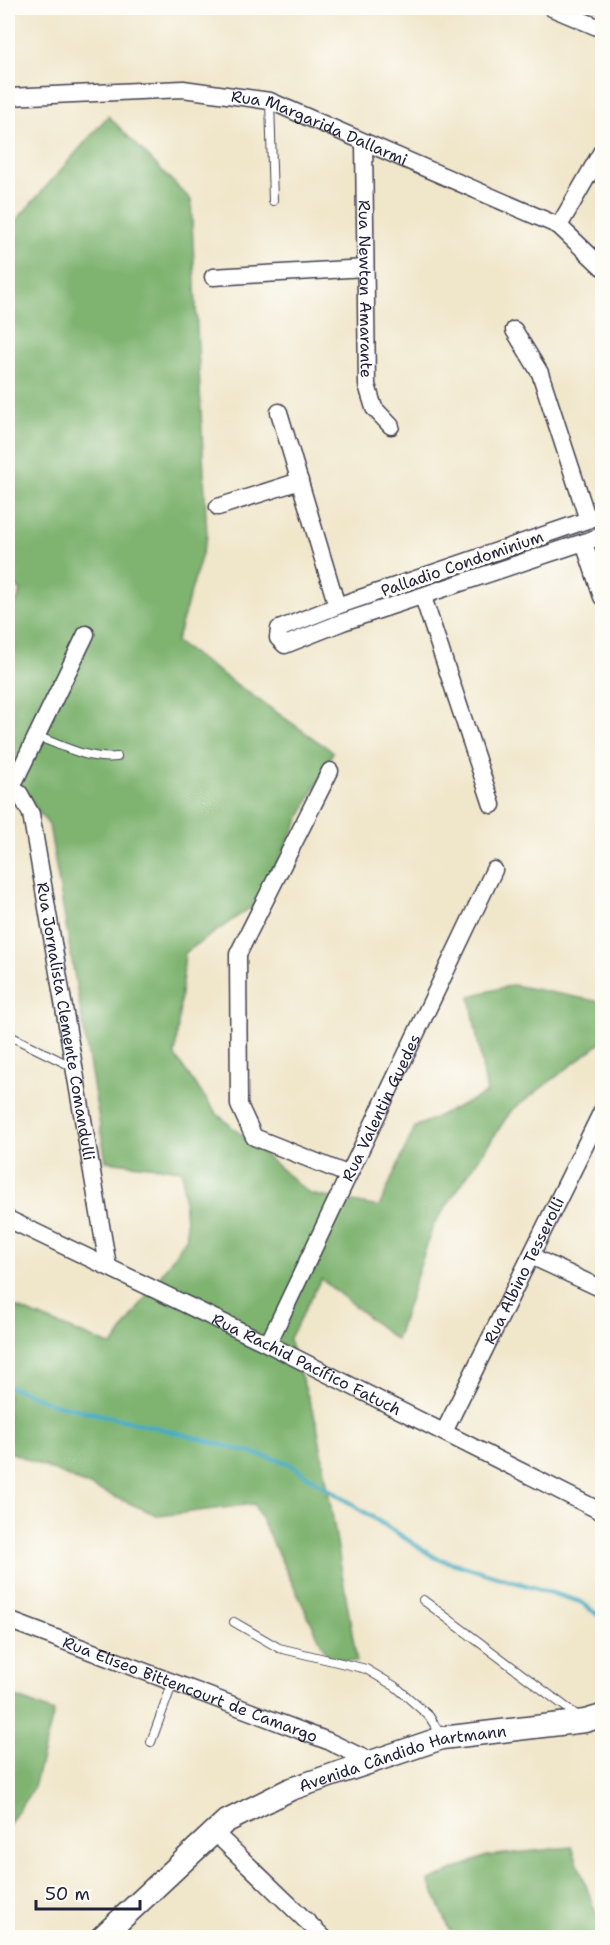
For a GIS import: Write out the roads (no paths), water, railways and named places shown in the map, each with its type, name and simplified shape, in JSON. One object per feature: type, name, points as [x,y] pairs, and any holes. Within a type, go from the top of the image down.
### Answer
[{"type":"main road","name":"Avenida Cândido Hartmann","points":[[101,1938],[225,1822],[291,1789],[442,1738],[594,1718]]},
{"type":"street","points":[[552,8],[603,29]]},
{"type":"street","name":"Rua Margarida Dallarmi","points":[[8,97],[183,89],[270,101],[559,226],[603,267]]},
{"type":"street","name":"Rua Newton Amarante","points":[[364,143],[367,385],[374,408],[391,426]]},
{"type":"street","points":[[559,226],[603,151]]},
{"type":"street","points":[[213,277],[365,268]]},
{"type":"street","name":"Palladio Condominium","points":[[514,330],[540,373],[595,518],[337,606],[279,629],[278,638],[285,645],[343,622],[603,536]]},
{"type":"street","points":[[279,412],[337,606]]},
{"type":"street","points":[[218,507],[300,481]]},
{"type":"street","points":[[584,543],[603,597]]},
{"type":"street","points":[[504,549],[510,565]]},
{"type":"street","name":"Palladio Condominium","points":[[423,597],[492,805]]},
{"type":"street","points":[[9,789],[86,634]]},
{"type":"street","points":[[330,771],[238,954],[239,1105],[254,1137],[347,1174]]},
{"type":"street","name":"Rua Jornalista Clemente Comandulli","points":[[9,789],[20,794],[31,814],[108,1266]]},
{"type":"street","name":"Rua Valentin Guedes","points":[[268,1344],[347,1174],[494,870]]},
{"type":"street","name":"Rua Albino Tesserolli","points":[[444,1432],[603,1111]]},
{"type":"street","name":"Rua Rachid Pacífico Fatuch","points":[[8,1219],[268,1344],[603,1512]]},
{"type":"street","points":[[532,1257],[603,1289]]},
{"type":"street","name":"Rua Eliseo Bittencourt de Camargo","points":[[8,1620],[328,1741],[372,1762]]},
{"type":"street","points":[[214,1832],[324,1938]]},
{"type":"lane","points":[[270,101],[273,201]]},
{"type":"lane","points":[[36,736],[84,756],[100,759],[117,757]]},
{"type":"lane","points":[[8,1035],[73,1068]]},
{"type":"lane","points":[[423,1600],[594,1718]]},
{"type":"lane","points":[[234,1622],[279,1648],[366,1669],[396,1687],[429,1716],[442,1738]]},
{"type":"lane","points":[[151,1742],[173,1682]]},
{"type":"waterway","points":[[8,1386],[54,1404],[158,1428],[286,1462],[436,1558],[581,1602],[602,1618]]}]
